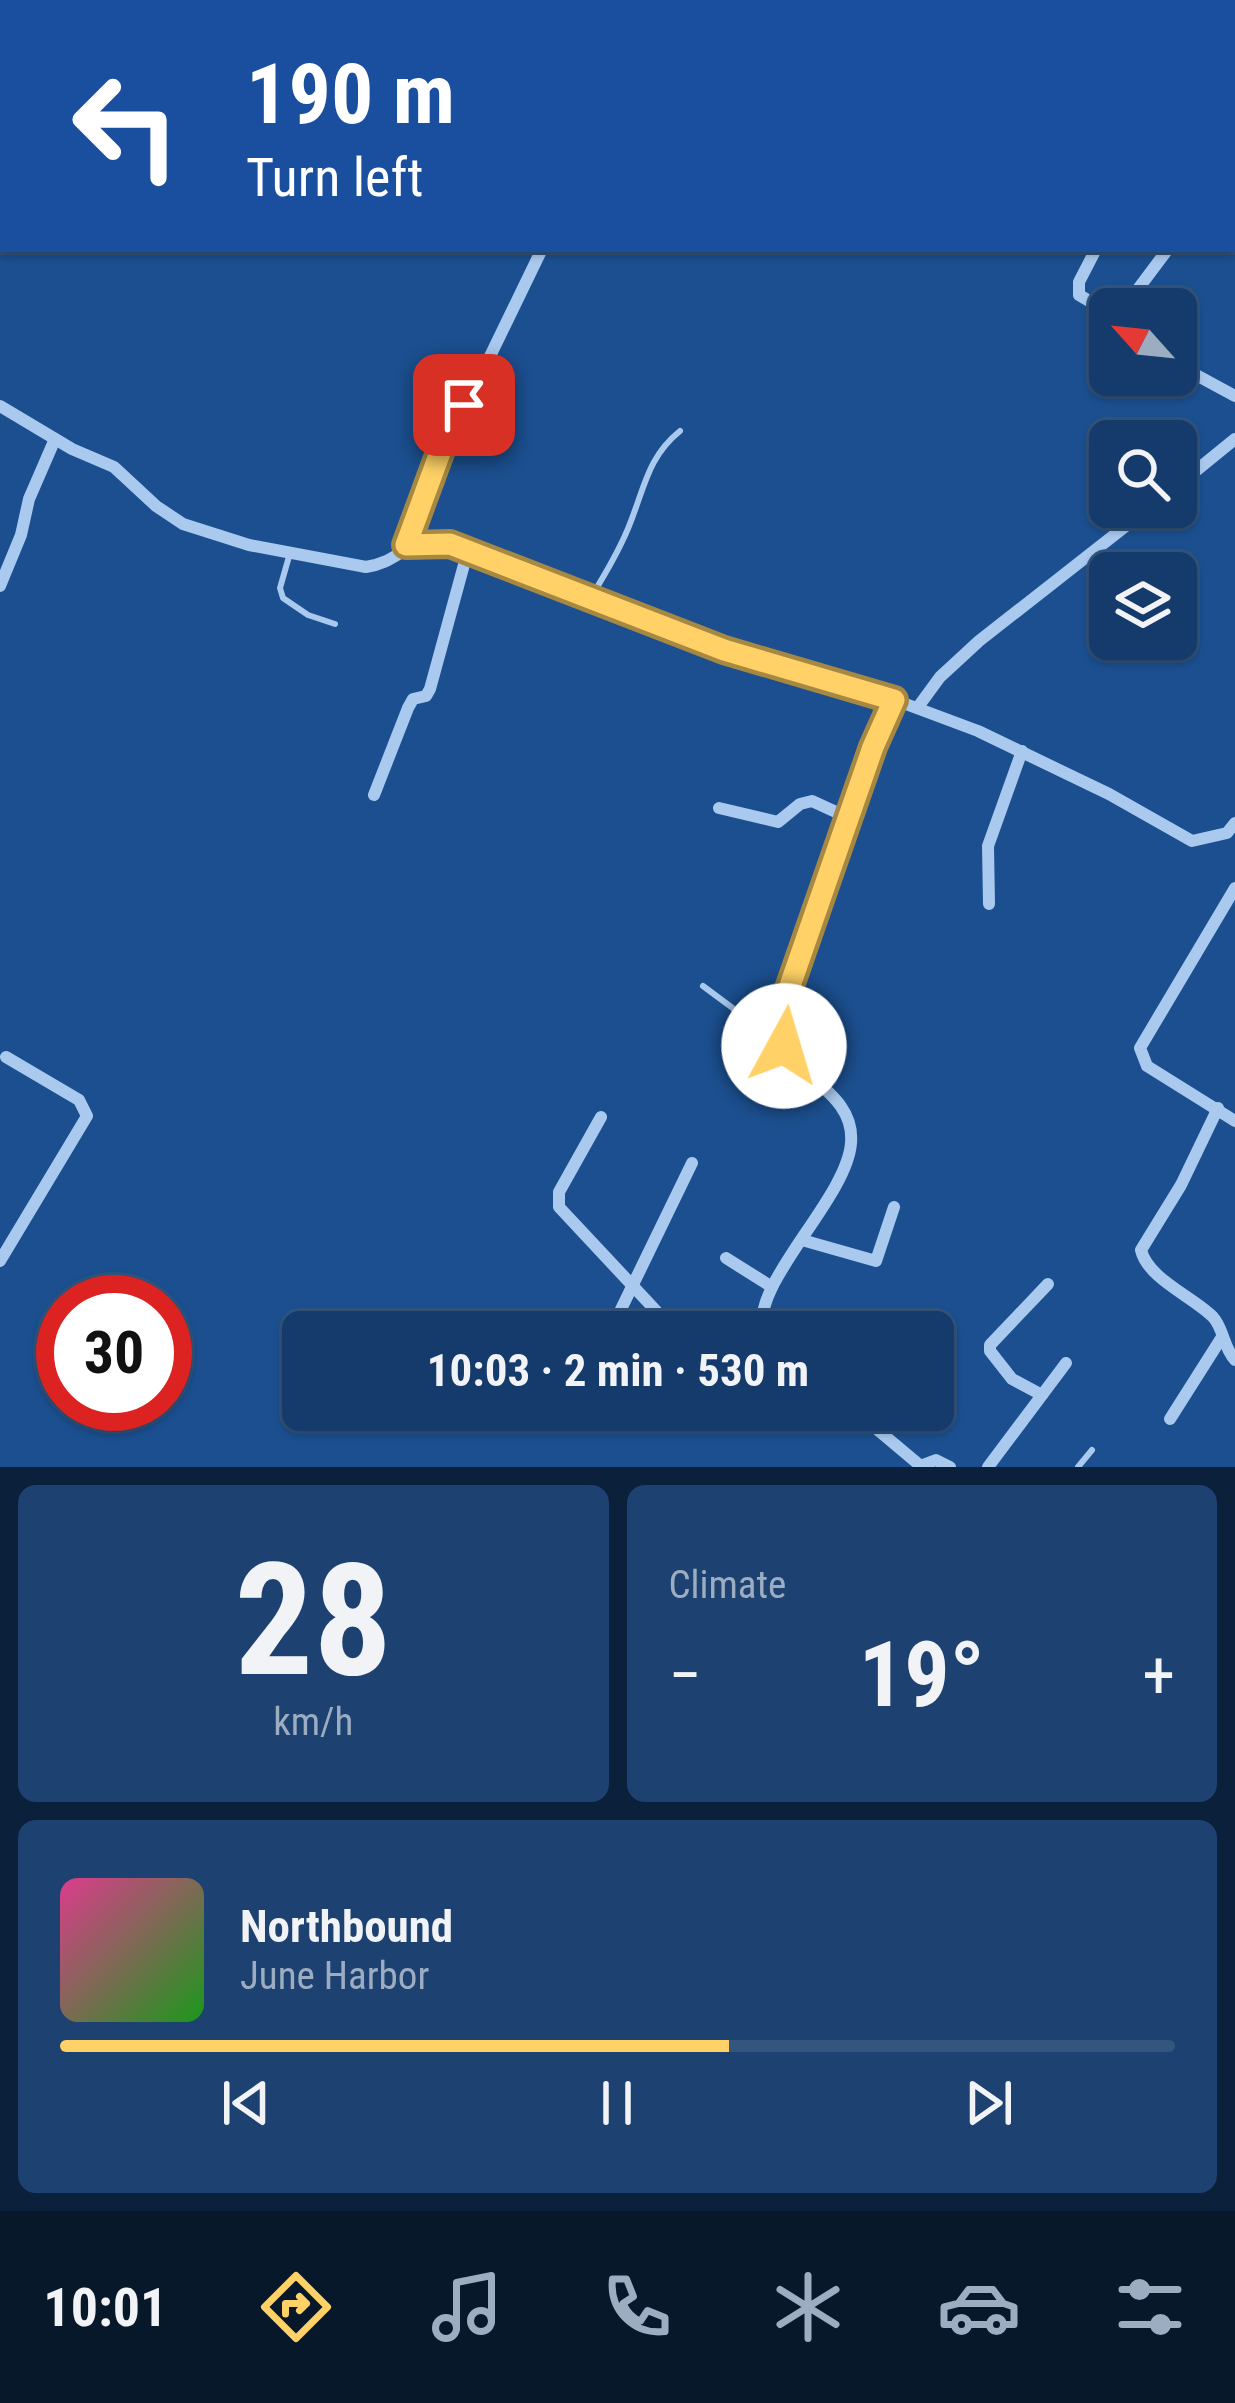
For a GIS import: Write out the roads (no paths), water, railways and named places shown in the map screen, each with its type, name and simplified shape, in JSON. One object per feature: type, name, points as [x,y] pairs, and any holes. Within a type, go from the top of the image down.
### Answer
[{"type":"street","points":[[406,545],[448,431],[479,379],[541,252]]},
{"type":"street","points":[[1089,301],[1078,295],[1079,281],[1094,252]]},
{"type":"street","points":[[1139,288],[1166,252]]},
{"type":"street","points":[[1197,375],[1235,396]]},
{"type":"street","points":[[0,406],[114,467],[156,506],[214,536],[366,567],[385,561],[406,545],[434,542],[468,550],[724,650],[918,707],[1022,751],[1192,841],[1232,832]]},
{"type":"street","points":[[0,586],[21,535],[28,499],[55,439]]},
{"type":"street","points":[[1197,470],[1235,440]]},
{"type":"street","points":[[918,707],[940,677],[980,641],[1123,528]]},
{"type":"street","points":[[374,795],[407,708],[430,689],[468,550]]},
{"type":"street","points":[[763,1311],[772,1287],[838,1184],[852,1140],[841,1106],[784,1046],[781,1021],[894,700]]},
{"type":"street","points":[[989,904],[988,846],[1022,751]]},
{"type":"street","points":[[719,808],[778,822],[800,804],[812,801],[849,818]]},
{"type":"street","points":[[1235,888],[1140,1048],[1147,1066],[1235,1121]]},
{"type":"street","points":[[0,1261],[87,1116],[79,1100],[7,1058]]},
{"type":"street","points":[[1218,1108],[1181,1185],[1141,1250],[1148,1265],[1215,1318],[1235,1360]]},
{"type":"street","points":[[601,1117],[560,1192],[559,1207],[657,1311]]},
{"type":"street","points":[[621,1311],[692,1163]]},
{"type":"street","points":[[802,1240],[876,1262],[894,1207]]},
{"type":"street","points":[[726,1258],[772,1287]]},
{"type":"street","points":[[1042,1395],[1012,1379],[990,1345],[1048,1284]]},
{"type":"street","points":[[1169,1419],[1222,1337]]},
{"type":"street","points":[[988,1467],[1066,1364]]},
{"type":"street","points":[[879,1431],[921,1466],[937,1460],[950,1467]]},
{"type":"lane","points":[[591,597],[631,522],[646,473],[680,430]]},
{"type":"lane","points":[[290,553],[280,587],[283,598],[292,607],[334,624]]},
{"type":"lane","points":[[703,986],[784,1046]]},
{"type":"lane","points":[[1078,1467],[1091,1450]]}]
